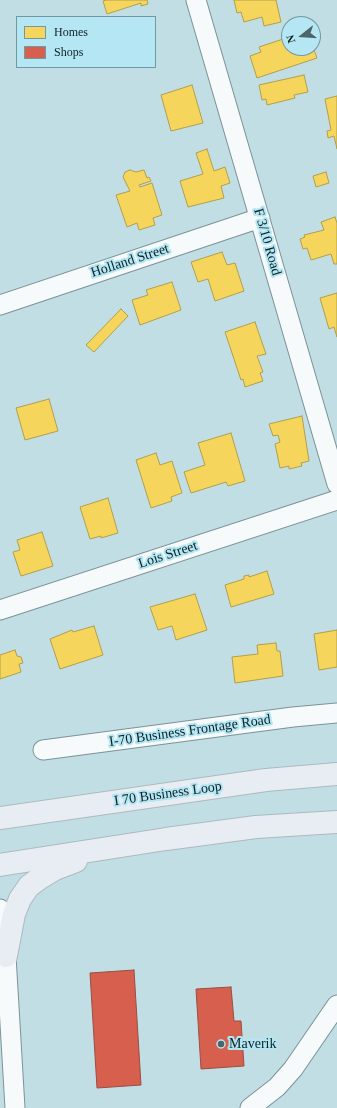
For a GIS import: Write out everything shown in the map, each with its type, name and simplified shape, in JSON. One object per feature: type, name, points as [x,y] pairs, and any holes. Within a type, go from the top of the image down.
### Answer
[{"type":"main road","name":"I 70 Business Loop","points":[[0,818],[266,780],[337,774]]},
{"type":"main road","points":[[0,865],[166,839],[256,828],[337,822]]},
{"type":"main road","points":[[3,954],[20,899],[29,886],[40,878],[55,869],[76,862],[166,839]]},
{"type":"street","name":"F 3/10 Road","points":[[196,0],[337,484]]},
{"type":"street","name":"Holland Street","points":[[0,305],[260,218]]},
{"type":"street","name":"Lois Street","points":[[0,610],[337,500]]},
{"type":"street","name":"I-70 Business Frontage Road","points":[[43,750],[293,717],[337,713]]},
{"type":"street","points":[[0,909],[15,1108]]},
{"type":"street","points":[[250,1108],[277,1087],[293,1069],[337,1005]]},
{"type":"building: Homes","points":[[147,0],[148,4],[141,6],[141,3],[107,14],[103,1]]},
{"type":"building: Homes","points":[[234,0],[276,0],[281,22],[264,26],[262,17],[244,22],[241,12],[237,13]]},
{"type":"building: Homes","points":[[281,40],[281,56],[316,56],[317,58],[257,78],[250,56],[261,52],[259,47]]},
{"type":"building: Homes","points":[[304,75],[308,92],[294,95],[295,98],[267,105],[266,99],[262,100],[259,85]]},
{"type":"building: Homes","points":[[192,85],[203,123],[171,131],[161,95]]},
{"type":"building: Homes","points":[[337,96],[337,149],[334,136],[328,138],[327,131],[331,130],[325,99]]},
{"type":"building: Homes","points":[[207,149],[214,171],[225,167],[230,183],[221,186],[224,198],[188,207],[180,181],[203,174],[196,153]]},
{"type":"building: Homes","points":[[130,170],[136,172],[144,170],[147,178],[149,177],[151,181],[139,185],[140,187],[152,183],[162,215],[153,218],[155,225],[139,230],[137,223],[127,227],[116,195],[130,191],[123,177],[125,172]]},
{"type":"building: Homes","points":[[326,172],[329,183],[316,187],[313,176]]},
{"type":"building: Homes","points":[[335,217],[337,223],[337,264],[334,264],[331,254],[311,260],[307,248],[303,249],[300,239],[305,237],[304,235],[324,230],[321,222]]},
{"type":"building: Homes","points":[[222,252],[227,265],[235,263],[244,291],[215,301],[208,279],[198,282],[191,262]]},
{"type":"building: Homes","points":[[172,282],[181,310],[140,325],[132,300],[148,295],[146,290]]},
{"type":"building: Homes","points":[[337,293],[337,337],[334,327],[329,329],[320,298]]},
{"type":"building: Homes","points":[[121,309],[128,316],[94,352],[86,345]]},
{"type":"building: Homes","points":[[255,322],[266,354],[257,356],[263,372],[260,373],[263,381],[245,387],[243,379],[241,380],[225,332]]},
{"type":"building: Homes","points":[[49,399],[58,431],[25,440],[16,408]]},
{"type":"building: Homes","points":[[302,416],[309,461],[301,463],[302,466],[289,469],[289,466],[280,468],[275,444],[280,442],[278,435],[273,436],[269,424]]},
{"type":"building: Homes","points":[[231,433],[245,481],[228,486],[226,482],[191,493],[184,472],[205,465],[198,443]]},
{"type":"building: Homes","points":[[156,453],[160,465],[172,461],[182,493],[171,497],[172,501],[151,508],[136,460]]},
{"type":"building: Homes","points":[[108,498],[118,533],[101,538],[101,536],[90,539],[80,507]]},
{"type":"building: Homes","points":[[42,532],[53,566],[21,576],[13,552],[20,550],[17,540]]},
{"type":"building: Homes","points":[[267,571],[274,594],[231,607],[225,585],[244,579],[244,576],[249,575],[249,577]]},
{"type":"building: Homes","points":[[195,594],[207,630],[176,640],[172,626],[158,630],[150,607]]},
{"type":"building: Homes","points":[[94,626],[103,655],[60,669],[50,639],[72,630],[73,632]]},
{"type":"building: Homes","points":[[337,630],[337,667],[319,670],[314,634]]},
{"type":"building: Homes","points":[[276,643],[277,651],[280,651],[283,676],[235,683],[232,657],[258,654],[257,645]]},
{"type":"building: Homes","points":[[15,650],[17,656],[21,657],[23,663],[19,664],[21,672],[0,679],[0,655]]},
{"type":"building: Shops","points":[[134,970],[141,1085],[97,1088],[90,973]]},
{"type":"building: Shops","name":"Maverik","points":[[231,987],[234,1021],[241,1021],[244,1066],[201,1069],[196,989]]},
{"type":"place","name":"Maverik","points":[[221,1044]]}]
